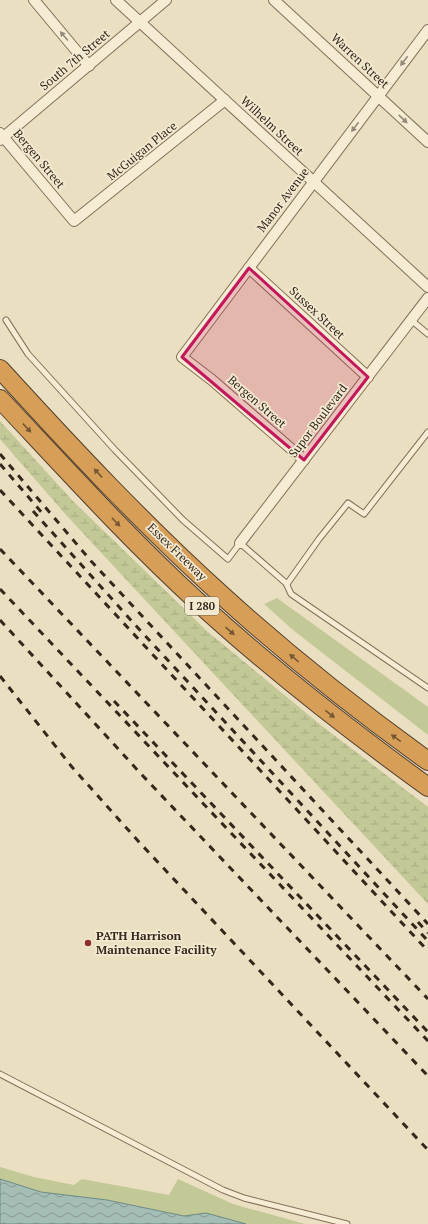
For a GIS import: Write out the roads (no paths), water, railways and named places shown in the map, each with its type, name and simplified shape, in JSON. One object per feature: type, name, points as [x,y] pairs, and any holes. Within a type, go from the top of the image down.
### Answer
[{"type":"highway","name":"Essex Freeway","points":[[0,369],[127,504],[225,598],[318,678],[428,761]]},
{"type":"highway","name":"Essex Freeway","points":[[0,399],[101,507],[198,602],[322,707],[428,787]]},
{"type":"street","points":[[34,0],[89,66]]},
{"type":"street","name":"Wilhelm Street","points":[[116,0],[428,287]]},
{"type":"street","name":"South 7th Street","points":[[1,136],[89,66],[166,0]]},
{"type":"street","name":"Warren Street","points":[[274,0],[428,142]]},
{"type":"street","name":"Manor Avenue","points":[[212,380],[182,357],[428,30]]},
{"type":"street","name":"McGuigan Place","points":[[74,221],[225,100]]},
{"type":"street","name":"Bergen Street","points":[[1,136],[74,221]]},
{"type":"street","name":"Sussex Street","points":[[249,268],[368,377]]},
{"type":"street","name":"Supor Boulevard","points":[[240,543],[428,298]]},
{"type":"street","name":"Bergen Street","points":[[212,380],[304,460]]},
{"type":"lane","name":"Supor Boulevard","points":[[6,320],[28,354],[114,450],[183,520],[228,559],[240,543]]},
{"type":"lane","points":[[411,320],[428,334]]},
{"type":"lane","points":[[286,583],[348,503],[364,514],[428,432]]},
{"type":"lane","points":[[240,543],[286,583],[291,594],[428,688]]},
{"type":"lane","points":[[0,1074],[223,1190],[244,1198],[347,1224]]},
{"type":"water","points":[[0,1179],[41,1192],[107,1200],[184,1216],[206,1213],[246,1224],[0,1224]]},
{"type":"railway","points":[[0,454],[91,561],[428,924]]},
{"type":"railway","points":[[0,464],[43,514]]},
{"type":"railway","points":[[0,490],[428,951]]},
{"type":"railway","points":[[33,511],[138,628],[428,941]]},
{"type":"railway","points":[[0,549],[428,999]]},
{"type":"railway","points":[[0,589],[428,1041]]},
{"type":"railway","points":[[0,620],[143,776],[428,1076]]},
{"type":"railway","points":[[0,676],[72,767],[139,842],[428,1150]]},
{"type":"railway","points":[[114,701],[428,1032]]},
{"type":"railway","points":[[418,922],[428,933]]},
{"type":"place","name":"PATH Harrison Maintenance Facility","points":[[88,943]]}]
